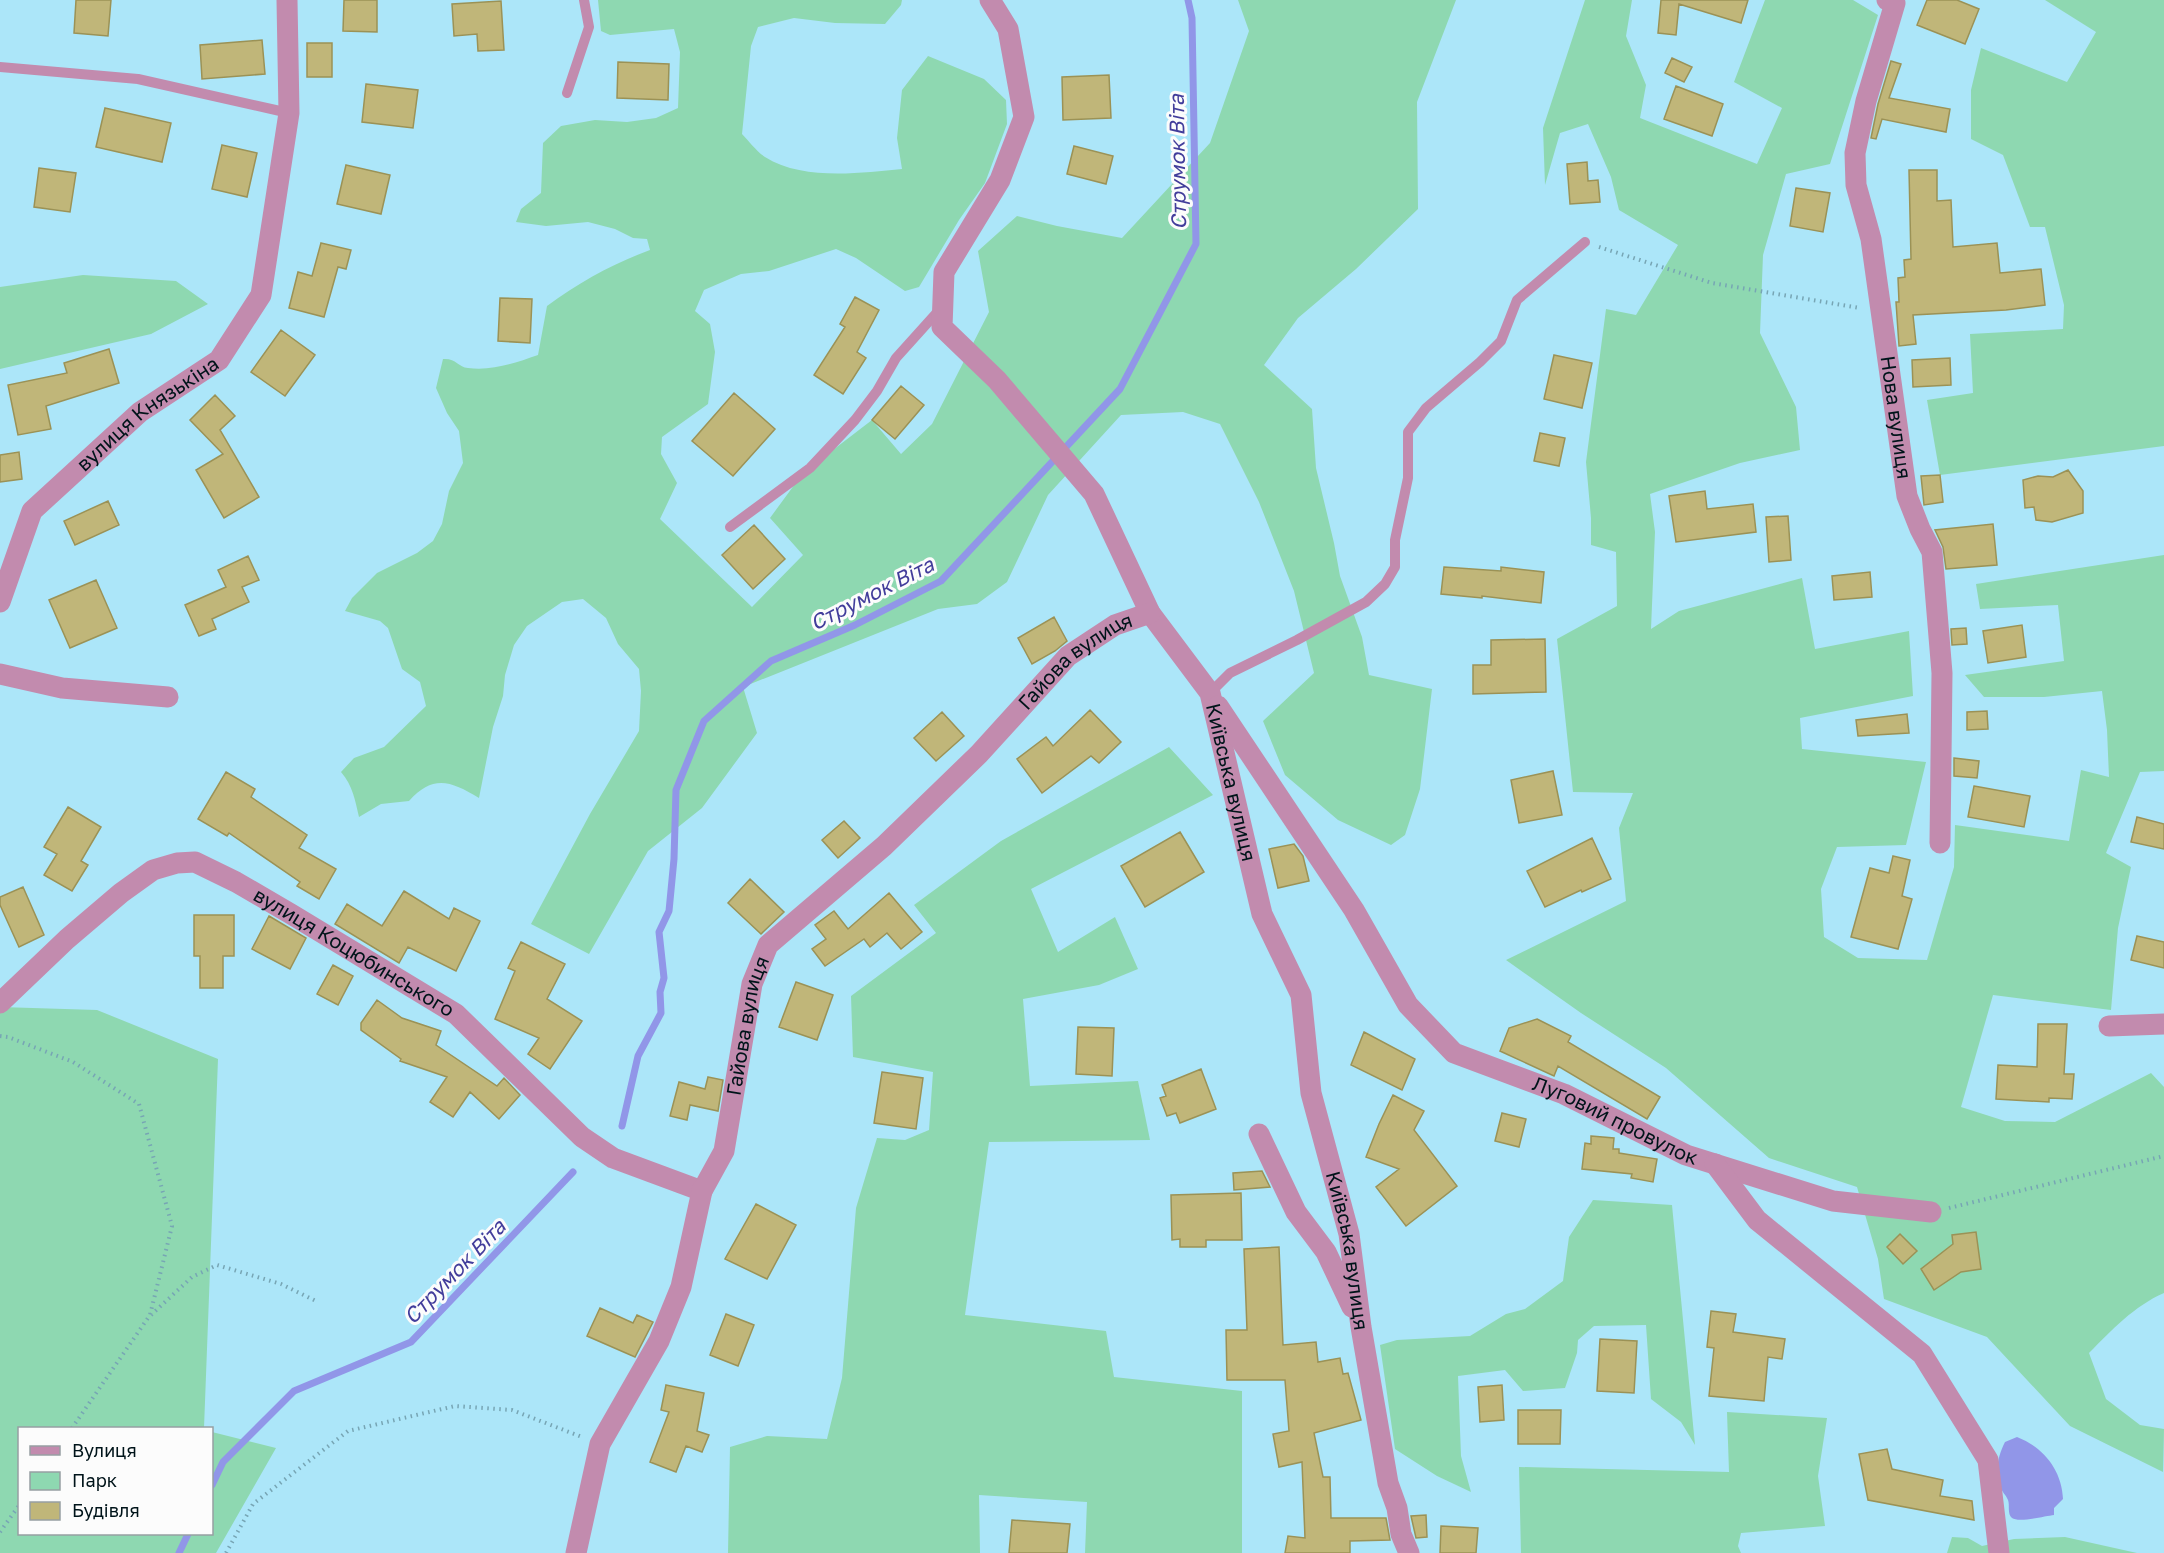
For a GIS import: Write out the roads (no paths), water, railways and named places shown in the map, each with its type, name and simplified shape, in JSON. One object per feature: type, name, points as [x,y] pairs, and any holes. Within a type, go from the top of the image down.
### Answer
[{"type":"street","name":"вулиця Князькіна","points":[[0,602],[32,511],[140,412],[219,360],[261,295],[289,113],[287,0]]},
{"type":"street","name":"Київська вулиця","points":[[990,0],[1008,29],[1024,117],[1000,180],[944,272],[942,327],[997,380],[1094,494],[1150,613],[1210,693],[1262,914],[1301,995],[1311,1093],[1348,1234],[1361,1327],[1388,1484],[1397,1508],[1401,1534],[1409,1553]]},
{"type":"street","name":"Нова вулиця","points":[[1887,0],[1894,3],[1866,101],[1855,153],[1856,185],[1871,239],[1907,496],[1932,552],[1942,673],[1940,843]]},
{"type":"street","name":"Гайова вулиця","points":[[576,1553],[600,1444],[659,1341],[681,1287],[702,1191],[724,1151],[752,984],[768,945],[884,846],[979,754],[1068,656],[1115,626],[1150,613]]},
{"type":"street","points":[[0,674],[62,688],[168,697]]},
{"type":"street","name":"Луговий провулок","points":[[1210,693],[1354,910],[1408,1005],[1454,1053],[1564,1094],[1686,1155],[1715,1164],[1756,1220],[1922,1354],[1988,1460],[1999,1553]]},
{"type":"street","name":"вулиця Коцюбинського","points":[[0,1003],[67,939],[121,893],[153,870],[177,862],[195,862],[236,882],[291,914],[456,1014],[582,1137],[613,1158],[702,1191]]},
{"type":"street","points":[[2109,1026],[2164,1024]]},
{"type":"street","points":[[1259,1134],[1296,1212],[1326,1252],[1361,1327]]},
{"type":"street","points":[[1715,1164],[1833,1202],[1931,1212]]},
{"type":"lane","points":[[567,93],[589,27],[585,0]]},
{"type":"lane","points":[[0,67],[138,79],[289,113]]},
{"type":"lane","points":[[1210,693],[1230,673],[1366,602],[1385,584],[1395,567],[1395,540],[1408,478],[1408,432],[1426,408],[1501,342],[1517,300],[1585,242]]},
{"type":"lane","points":[[730,528],[810,468],[855,420],[877,391],[896,358],[943,305]]},
{"type":"water","points":[[2017,1437],[2043,1453],[2055,1469],[2062,1488],[2063,1499],[2054,1508],[2054,1515],[2020,1520],[2010,1516],[2008,1500],[1999,1482],[1998,1464],[2005,1442]]},
{"type":"waterway","name":"Струмок Віта","points":[[622,1126],[638,1056],[661,1013],[660,992],[664,978],[659,932],[669,911],[674,859],[676,790],[704,721],[771,661],[855,625],[941,581],[1120,389],[1196,244],[1192,18],[1188,0]]},
{"type":"waterway","name":"Струмок Віта","points":[[213,1483],[223,1462],[294,1391],[411,1342],[573,1172]]},
{"type":"waterway","name":"Струмок Віта","points":[[179,1553],[188,1535]]}]
